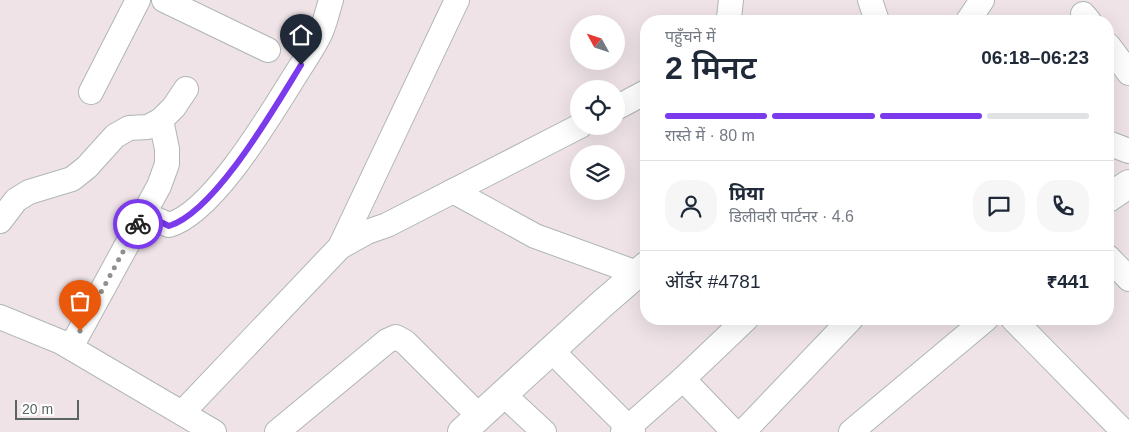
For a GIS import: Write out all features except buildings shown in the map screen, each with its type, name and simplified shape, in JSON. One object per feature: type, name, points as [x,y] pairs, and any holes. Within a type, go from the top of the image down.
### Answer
[{"type":"main road","points":[[1114,194],[1129,184]]},
{"type":"main road","points":[[470,424],[640,272]]},
{"type":"street","points":[[91,92],[138,0]]},
{"type":"street","points":[[164,0],[268,50]]},
{"type":"street","points":[[144,214],[169,226],[178,223],[192,214],[231,172],[264,125],[320,35],[331,0]]},
{"type":"street","points":[[340,247],[457,0]]},
{"type":"street","points":[[729,15],[731,0]]},
{"type":"street","points":[[972,15],[982,0]]},
{"type":"street","points":[[1114,53],[1129,73]]},
{"type":"street","points":[[0,221],[16,200],[29,192],[72,179],[87,167],[115,136],[129,128],[148,127],[161,120],[174,107],[186,89]]},
{"type":"street","points":[[625,103],[640,95]]},
{"type":"street","points":[[71,348],[159,186],[167,164],[167,149],[161,120]]},
{"type":"street","points":[[182,413],[340,247],[366,232],[387,225],[570,131]]},
{"type":"street","points":[[1114,145],[1129,151]]},
{"type":"street","points":[[453,192],[535,236],[640,269]]},
{"type":"street","points":[[1114,263],[1129,279]]},
{"type":"street","points":[[0,317],[61,342],[214,432]]},
{"type":"street","points":[[551,350],[628,430],[740,325]]},
{"type":"street","points":[[742,432],[844,325]]},
{"type":"street","points":[[851,432],[979,325]]},
{"type":"street","points":[[1019,325],[1124,432]]},
{"type":"street","points":[[276,432],[387,341],[396,337],[405,342],[470,424]]},
{"type":"street","points":[[683,379],[734,432]]},
{"type":"street","points":[[503,394],[544,432]]},
{"type":"way so far","points":[[80,331],[138,224]]},
{"type":"route","points":[[138,224],[144,214],[169,226],[178,223],[192,214],[231,172],[264,125],[301,65]]}]
